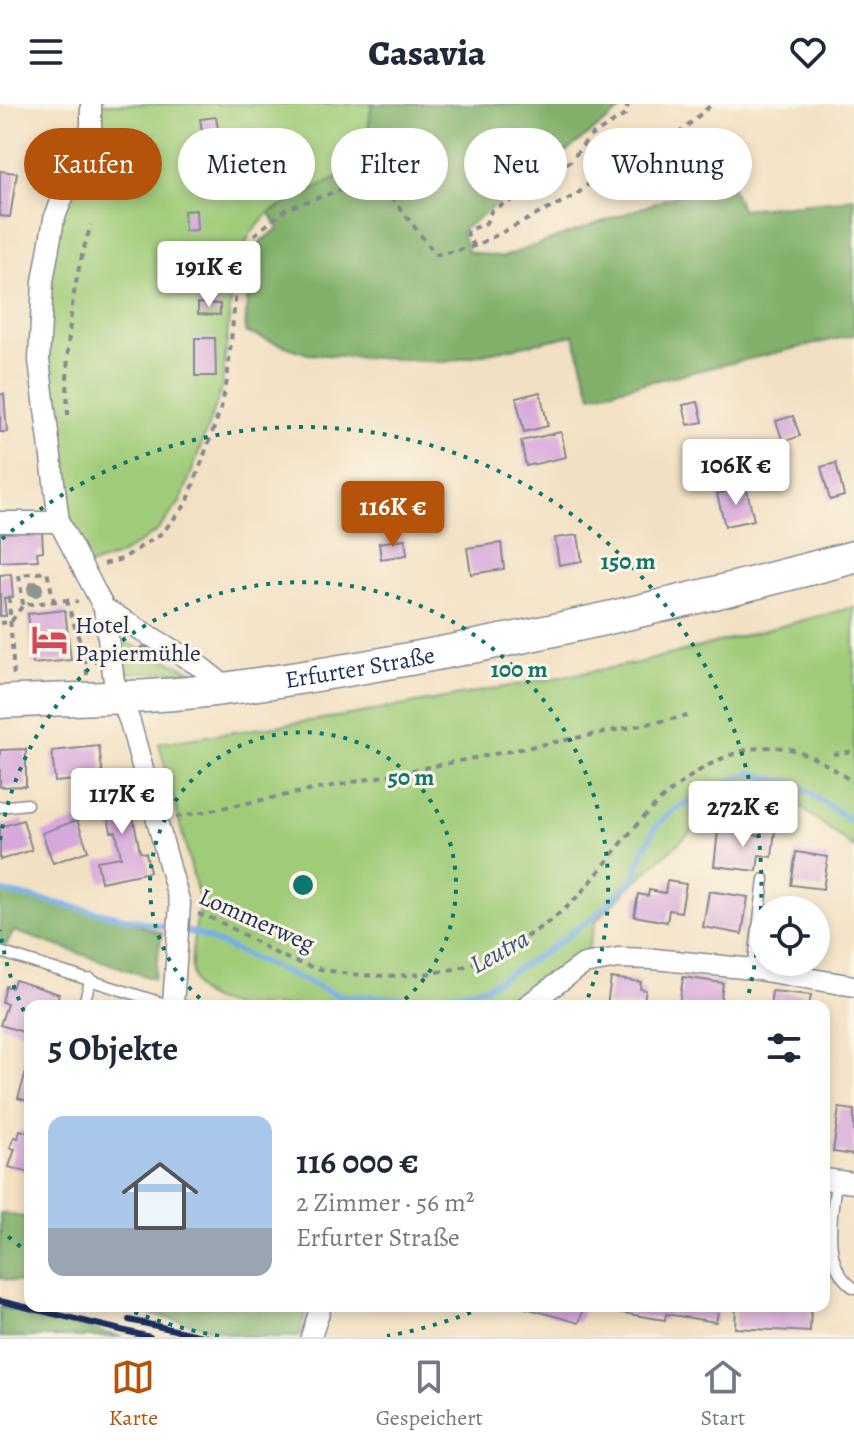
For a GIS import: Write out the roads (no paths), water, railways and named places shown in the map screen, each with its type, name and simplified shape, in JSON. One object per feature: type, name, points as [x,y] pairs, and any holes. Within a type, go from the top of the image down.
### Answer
[{"type":"main road","name":"Erfurter Straße","points":[[0,702],[229,689],[479,648],[854,557]]},
{"type":"street","points":[[91,104],[91,128],[54,219],[43,281],[39,360],[59,522],[104,608],[114,681],[130,722],[180,904],[174,1000]]},
{"type":"street","points":[[0,522],[59,522]]},
{"type":"street","points":[[104,608],[201,667],[229,689]]},
{"type":"street","points":[[534,1000],[584,964],[618,958],[750,969]]},
{"type":"street","points":[[795,976],[854,986]]},
{"type":"street","points":[[311,1337],[319,1312]]},
{"type":"lane","points":[[0,807],[27,804]]},
{"type":"lane","points":[[762,896],[764,879]]},
{"type":"lane","points":[[0,952],[156,1000]]},
{"type":"lane","points":[[85,1000],[91,979]]},
{"type":"lane","points":[[838,1181],[831,1218],[833,1259],[844,1281],[854,1288]]},
{"type":"waterway","name":"Leutra","points":[[0,891],[198,934],[337,995],[422,1000],[486,987],[542,954],[595,916],[635,877],[656,826],[673,811],[706,792],[751,773],[796,784],[854,823]]},
{"type":"railway","points":[[0,1301],[24,1307]]},
{"type":"railway","points":[[46,1312],[150,1337]]},
{"type":"railway","points":[[129,1320],[207,1337]]},
{"type":"place","name":"Hotel Papiermühle","points":[[49,639]]}]
